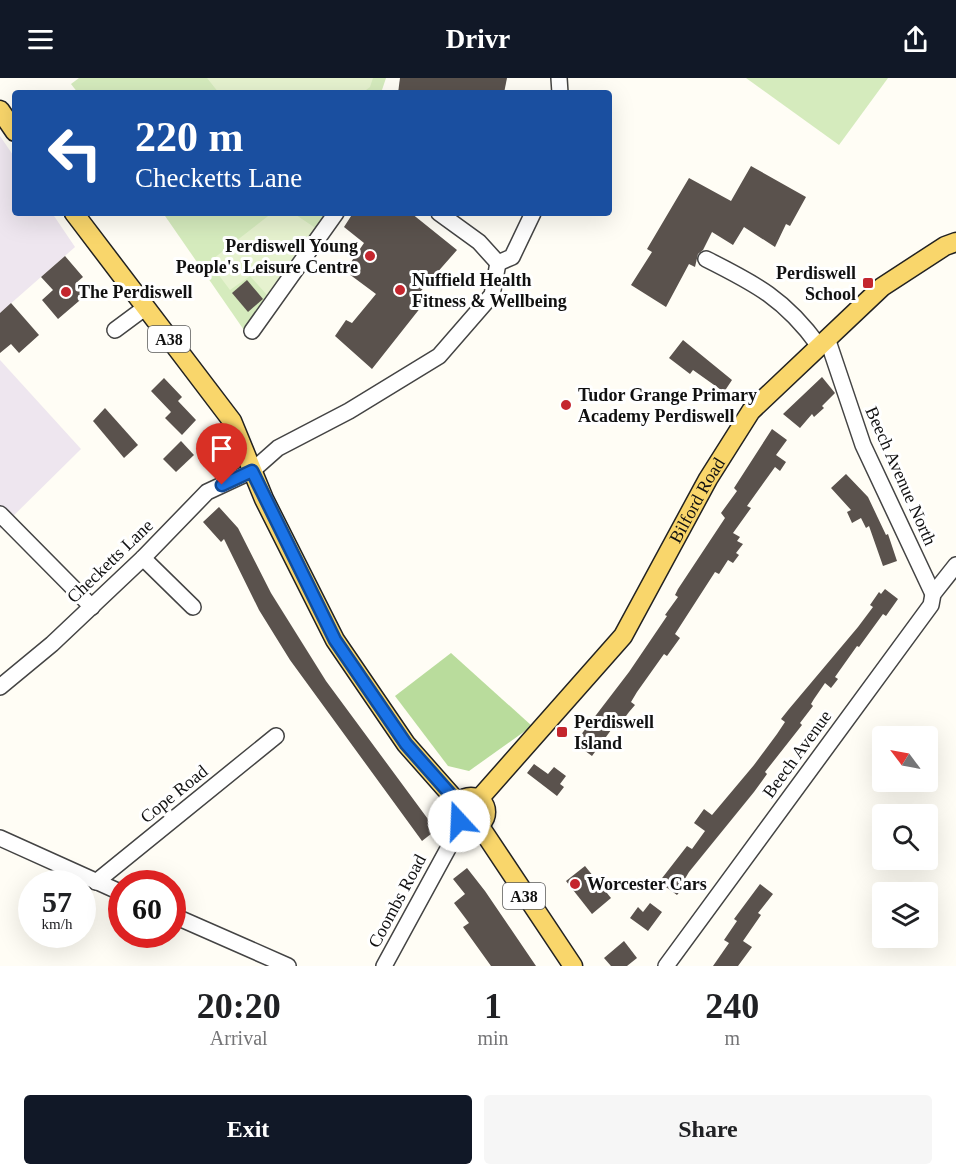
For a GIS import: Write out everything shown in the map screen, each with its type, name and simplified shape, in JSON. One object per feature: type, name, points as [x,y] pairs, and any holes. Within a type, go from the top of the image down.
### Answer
[{"type":"main road","points":[[0,111],[12,128]]},
{"type":"main road","name":"A38","points":[[76,216],[232,421],[252,471],[335,640],[406,744],[459,804]]},
{"type":"main road","name":"Bilford Road","points":[[479,799],[623,636],[708,479],[744,419],[882,287],[945,246],[956,242]]},
{"type":"main road","points":[[467,797],[479,799],[486,806],[487,813],[470,824],[456,814],[459,804],[467,797]]},
{"type":"main road","name":"A38","points":[[470,824],[573,966]]},
{"type":"street","points":[[252,331],[334,216]]},
{"type":"street","points":[[443,216],[479,242],[498,263],[512,257],[532,216]]},
{"type":"street","points":[[706,259],[755,284],[784,304],[823,342]]},
{"type":"street","name":"Checketts Lane","points":[[0,687],[92,607],[207,492],[252,471],[278,448],[349,411],[438,356],[492,295],[498,263]]},
{"type":"street","points":[[115,330],[146,307]]},
{"type":"street","name":"Beech Avenue North","points":[[823,342],[863,445],[933,594]]},
{"type":"street","points":[[0,514],[92,607]]},
{"type":"street","points":[[143,558],[193,607]]},
{"type":"street","name":"Beech Avenue","points":[[666,966],[931,605],[933,594],[956,565]]},
{"type":"street","name":"Cope Road","points":[[96,882],[276,736]]},
{"type":"street","name":"Coombs Road","points":[[384,966],[470,824]]},
{"type":"street","points":[[0,838],[70,870]]},
{"type":"street","points":[[96,882],[108,887]]},
{"type":"street","points":[[186,921],[288,966]]},
{"type":"shaded area","points":[[0,136],[12,154],[12,216],[54,216],[75,247],[0,313]]},
{"type":"shaded area","points":[[0,360],[81,449],[0,529]]},
{"type":"green space","points":[[79,78],[386,78],[382,90],[76,90],[71,84]]},
{"type":"green space","points":[[207,78],[373,78],[370,87],[366,90],[217,90]]},
{"type":"green space","points":[[746,78],[888,78],[839,145]]},
{"type":"green space","points":[[165,216],[331,216],[246,333]]},
{"type":"green space","points":[[268,216],[298,216],[317,229],[267,295],[250,276],[230,290],[209,262]]},
{"type":"green space","points":[[451,653],[532,726],[469,771],[448,766],[395,696]]},
{"type":"building","points":[[400,78],[507,78],[505,90],[398,90]]},
{"type":"building","points":[[751,166],[806,197],[790,226],[786,224],[775,247],[744,227],[733,245],[712,232],[703,250],[698,254],[695,267],[689,264],[666,307],[631,285],[652,252],[647,249],[689,178],[731,201]]},
{"type":"building","name":"Nuffield Health Fitness & Wellbeing","points":[[351,216],[415,216],[457,250],[413,300],[421,307],[372,369],[335,336],[346,320],[352,323],[376,294],[345,271],[364,243],[344,227]]},
{"type":"building","points":[[65,256],[83,277],[76,283],[86,295],[58,319],[42,300],[53,290],[41,277]]},
{"type":"building","points":[[247,280],[263,299],[248,312],[232,293]]},
{"type":"building","points":[[11,303],[39,335],[19,353],[11,344],[0,353],[0,313]]},
{"type":"building","points":[[683,340],[732,380],[724,392],[693,370],[690,374],[669,358]]},
{"type":"building","points":[[822,377],[835,393],[822,406],[824,408],[814,417],[812,414],[800,428],[783,414]]},
{"type":"building","points":[[164,378],[182,397],[178,401],[196,420],[182,435],[165,418],[171,412],[151,391]]},
{"type":"building","points":[[105,408],[138,445],[124,458],[93,421]]},
{"type":"building","points":[[772,429],[787,440],[776,455],[786,462],[780,471],[775,467],[747,506],[751,508],[733,533],[740,537],[737,541],[743,544],[736,553],[739,555],[733,563],[728,560],[719,574],[715,572],[675,634],[680,638],[667,656],[664,654],[637,692],[631,702],[635,705],[617,728],[614,726],[592,756],[577,745],[583,737],[580,736],[629,672],[667,616],[665,615],[678,597],[675,595],[678,589],[725,518],[721,513],[737,491],[734,488]]},
{"type":"building","points":[[181,441],[194,455],[176,472],[163,459]]},
{"type":"building","points":[[846,474],[868,497],[886,535],[888,534],[897,561],[883,566],[869,526],[866,528],[861,518],[852,523],[847,512],[851,510],[831,488]]},
{"type":"building","points":[[219,507],[238,528],[271,593],[326,681],[436,830],[422,841],[290,660],[259,610],[224,539],[221,542],[203,522]]},
{"type":"building","points":[[885,589],[898,599],[886,616],[883,614],[859,647],[857,646],[835,677],[838,679],[831,688],[825,683],[811,704],[813,706],[800,723],[802,725],[765,772],[767,774],[754,792],[689,872],[683,882],[686,884],[677,895],[659,882],[687,846],[692,849],[705,831],[694,823],[704,809],[712,815],[754,765],[785,722],[781,719],[858,627],[873,607],[870,605],[879,592],[881,594]]},
{"type":"building","points":[[534,764],[548,774],[554,767],[566,776],[560,784],[564,787],[557,796],[527,773]]},
{"type":"building","points":[[585,866],[611,898],[592,914],[566,881]]},
{"type":"building","points":[[467,868],[536,966],[491,966],[463,927],[469,923],[454,903],[465,894],[453,879]]},
{"type":"building","points":[[760,884],[773,894],[758,913],[761,915],[743,941],[752,947],[738,966],[713,966],[729,943],[724,940],[737,921],[734,919]]},
{"type":"building","points":[[650,903],[662,912],[648,931],[630,918],[638,907],[643,912]]},
{"type":"building","points":[[624,941],[637,958],[627,966],[611,966],[604,958]]},
{"type":"place","name":"Perdiswell Young People's Leisure Centre","points":[[370,256]]},
{"type":"place","name":"Perdiswell School","points":[[868,283]]},
{"type":"place","name":"Nuffield Health Fitness & Wellbeing","points":[[400,290]]},
{"type":"place","name":"The Perdiswell","points":[[66,292]]},
{"type":"place","name":"Tudor Grange Primary Academy Perdiswell","points":[[566,405]]},
{"type":"place","name":"Perdiswell Island","points":[[562,732]]},
{"type":"place","name":"Worcester Cars","points":[[575,884]]},
{"type":"route","points":[[222,485],[252,471],[335,640],[406,744],[459,804],[456,814],[459,821]]}]
